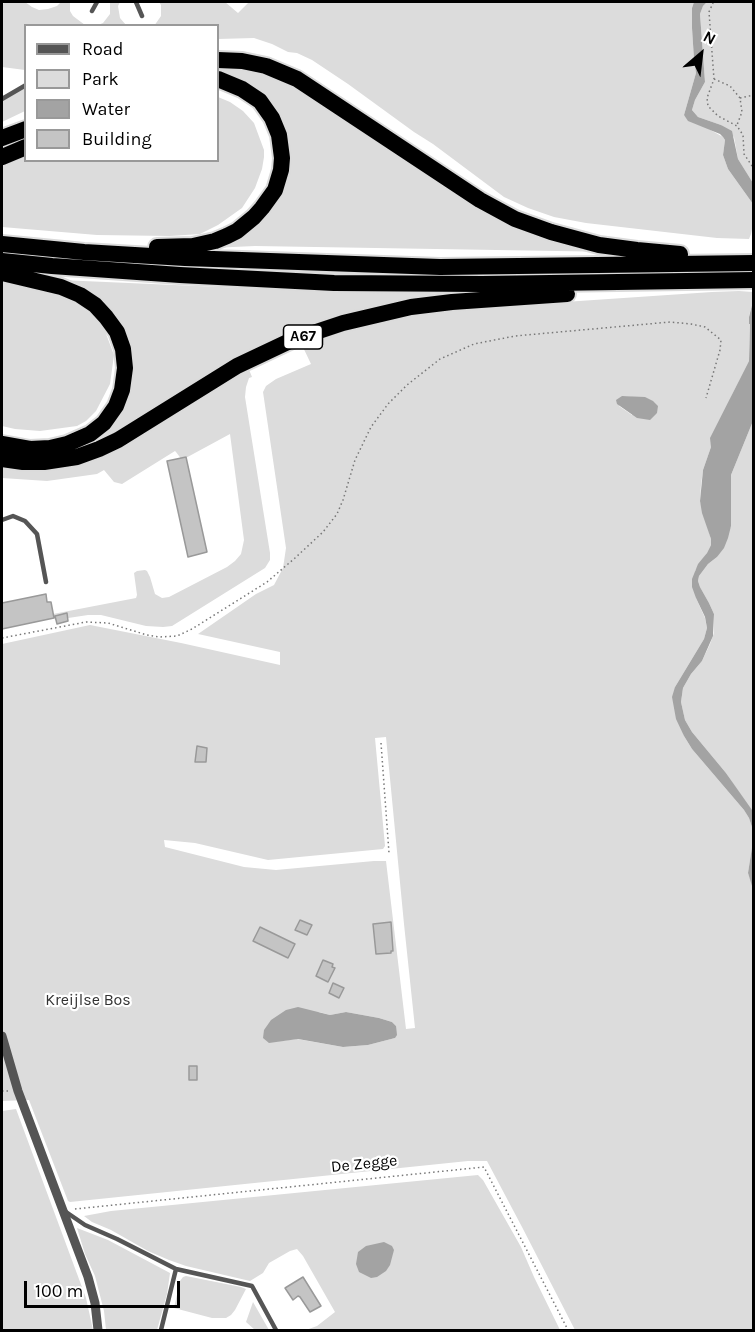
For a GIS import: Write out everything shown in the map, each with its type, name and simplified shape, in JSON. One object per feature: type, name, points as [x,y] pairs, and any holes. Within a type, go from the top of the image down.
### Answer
[{"type":"highway","points":[[219,60],[242,61],[260,65],[297,79],[480,200],[532,226],[580,241],[608,246],[753,262]]},
{"type":"highway","points":[[84,252],[205,244],[237,231],[262,208],[274,190],[281,170],[279,135],[272,118],[260,101],[242,89],[219,79]]},
{"type":"highway","points":[[2,138],[24,130]]},
{"type":"highway","points":[[2,157],[24,148]]},
{"type":"highway","points":[[2,244],[185,258],[440,267],[753,262]]},
{"type":"highway","name":"A67","points":[[2,261],[168,275],[334,283],[482,284],[753,280]]},
{"type":"highway","points":[[2,273],[61,287],[80,295],[94,305],[106,316],[117,332],[123,349],[125,368],[122,390],[116,406],[104,423],[90,434],[67,444],[50,448],[30,449],[2,444]]},
{"type":"highway","name":"A67","points":[[2,459],[44,462],[77,457],[99,449],[118,440],[237,366],[292,340],[343,324],[411,307],[588,292],[630,282]]},
{"type":"street","points":[[2,1036],[18,1091],[93,1290],[98,1330]]},
{"type":"lane","points":[[92,11],[97,2]]},
{"type":"lane","points":[[136,2],[142,16]]},
{"type":"lane","points":[[2,99],[24,86]]},
{"type":"lane","points":[[2,520],[14,516],[25,521],[37,534],[46,582]]},
{"type":"lane","points":[[63,1210],[85,1225],[176,1269],[252,1286],[276,1330]]},
{"type":"lane","points":[[161,1330],[176,1269]]},
{"type":"path","points":[[718,2],[713,3],[709,12],[714,79],[707,98],[708,106],[718,116],[737,126],[743,135],[744,154],[753,169]]},
{"type":"path","points":[[714,79],[730,86],[740,98],[742,112],[737,126]]},
{"type":"path","points":[[740,98],[753,95]]},
{"type":"path","points":[[2,638],[86,622],[108,623],[159,637],[177,636],[192,629],[267,582],[322,532],[337,514],[354,460],[371,427],[388,405],[440,359],[474,344],[515,336],[670,322],[705,327],[721,340],[706,398]]},
{"type":"path","points":[[381,743],[389,853]]},
{"type":"path","name":"De Zegge","points":[[63,1210],[484,1167],[568,1330]]},
{"type":"green space","points":[[25,2],[39,10],[57,6],[61,2],[70,2],[70,11],[73,16],[84,24],[24,24],[24,70],[2,67],[2,4]]},
{"type":"green space","points":[[110,2],[120,2],[118,6],[120,18],[125,24],[100,24],[110,14]]},
{"type":"green space","points":[[159,2],[225,2],[238,13],[249,2],[694,2],[692,28],[696,73],[684,115],[725,140],[723,155],[728,169],[753,204],[751,234],[749,239],[717,238],[586,223],[554,217],[528,208],[504,197],[433,144],[312,60],[254,38],[219,39],[219,24],[155,24],[161,16]]},
{"type":"green space","points":[[707,2],[753,2],[753,183],[738,159],[734,137],[721,125],[698,117],[692,110],[705,82],[700,14]]},
{"type":"green space","points":[[219,64],[278,74],[474,200],[617,252],[255,246],[211,248],[271,200],[280,127],[219,77]]},
{"type":"green space","points":[[24,87],[24,111],[2,122],[2,97]]},
{"type":"green space","points":[[219,97],[243,111],[254,123],[264,150],[262,169],[255,188],[242,208],[218,225],[200,234],[170,236],[97,235],[2,227],[2,167],[24,158],[24,162],[219,162]]},
{"type":"green space","points":[[60,280],[467,296],[314,327],[255,347],[214,370],[149,412],[96,440],[111,422],[127,344]]},
{"type":"green space","points":[[2,281],[49,291],[73,302],[91,314],[105,331],[114,355],[110,384],[96,411],[86,421],[77,426],[40,431],[2,426]]},
{"type":"green space","name":"Kreijlse Bos","points":[[712,292],[753,292],[749,316],[749,361],[732,395],[703,470],[700,501],[711,545],[695,571],[696,598],[707,628],[704,639],[675,687],[684,736],[692,749],[744,810],[753,830],[748,873],[754,889],[753,1330],[575,1330],[487,1161],[468,1161],[68,1201],[29,1100],[2,1101],[2,644],[90,625],[280,665],[280,652],[198,634],[256,594],[274,585],[283,568],[286,548],[263,392],[266,386],[276,379],[311,364],[301,343],[401,317],[461,309]],"holes":[[[622,396],[633,397],[632,415],[619,406]],[[386,737],[415,1028],[406,1029],[386,861],[276,870],[244,867],[165,847],[164,840],[195,843],[268,860],[383,849],[385,846],[375,738]],[[319,1012],[330,1015],[346,1012],[379,1018],[392,1022],[396,1026],[395,1038],[368,1045],[343,1047],[297,1039],[271,1042]]]},
{"type":"green space","points":[[248,367],[252,377],[249,378],[245,397],[270,553],[270,560],[265,568],[172,626],[146,626],[101,615],[55,620],[53,614],[136,598],[134,573],[137,571],[147,571],[155,594],[162,598],[169,597],[235,561],[241,554],[244,540],[230,434],[182,460],[175,451],[122,484],[114,482],[104,470],[97,474],[47,481],[2,478],[2,462],[63,462]]},
{"type":"green space","points":[[753,421],[753,813],[726,773],[692,732],[685,720],[681,702],[683,688],[702,661],[714,633],[714,614],[698,581],[708,564],[717,557],[731,526],[731,475]]},
{"type":"green space","points":[[16,1109],[86,1298],[93,1330],[2,1330],[2,1111]]},
{"type":"green space","points":[[478,1175],[521,1247],[560,1330],[306,1330],[317,1326],[335,1312],[297,1249],[269,1263],[263,1273],[250,1281],[169,1260],[84,1216],[111,1211]]},
{"type":"green space","points":[[77,1228],[108,1240],[170,1273],[157,1330],[106,1330],[104,1311],[95,1276]]},
{"type":"green space","points":[[186,1276],[246,1289],[231,1315],[226,1318],[212,1318],[174,1308],[180,1281]]},
{"type":"green space","points":[[253,1302],[269,1330],[255,1330],[246,1322]]},
{"type":"water","points":[[694,2],[707,2],[700,14],[705,82],[692,110],[698,117],[732,131],[738,159],[753,183],[753,204],[728,169],[723,155],[725,140],[723,137],[688,121],[684,115],[696,73],[692,28]]},
{"type":"water","points":[[753,301],[753,421],[731,475],[731,526],[728,538],[724,548],[708,564],[698,581],[714,614],[713,636],[702,661],[683,688],[681,702],[685,720],[692,732],[726,773],[752,810],[753,830],[744,810],[692,749],[684,736],[676,719],[672,697],[675,687],[704,639],[707,628],[705,617],[692,587],[692,579],[698,564],[711,545],[700,501],[703,470],[711,447],[710,438],[749,361],[749,317]]},
{"type":"water","points":[[622,396],[645,397],[658,406],[657,413],[650,420],[637,418],[617,404],[616,400]]},
{"type":"water","points":[[753,841],[753,889],[748,873]]},
{"type":"water","points":[[298,1007],[330,1015],[346,1012],[379,1018],[392,1022],[396,1026],[397,1035],[395,1038],[368,1045],[343,1047],[298,1039],[269,1043],[263,1038],[264,1030],[271,1020],[286,1010]]},
{"type":"water","points":[[384,1242],[392,1246],[394,1250],[386,1271],[371,1278],[359,1272],[356,1264],[358,1252],[366,1246]]},
{"type":"building","points":[[186,457],[207,552],[188,557],[167,461]]},
{"type":"building","points":[[46,594],[47,602],[51,602],[54,618],[2,629],[2,603]]},
{"type":"building","points":[[67,613],[68,621],[57,624],[55,616]]},
{"type":"building","points":[[197,746],[207,748],[206,762],[195,762]]},
{"type":"building","points":[[300,920],[312,925],[307,935],[295,930]]},
{"type":"building","points":[[391,922],[393,951],[376,954],[373,924]]},
{"type":"building","points":[[260,927],[295,944],[288,958],[253,941]]},
{"type":"building","points":[[323,960],[333,964],[332,967],[335,968],[328,982],[316,976]]},
{"type":"building","points":[[333,983],[344,988],[339,998],[329,993]]},
{"type":"building","points":[[189,1066],[197,1066],[197,1080],[189,1080]]},
{"type":"building","points":[[303,1277],[321,1306],[310,1312],[300,1297],[293,1300],[285,1288]]}]
